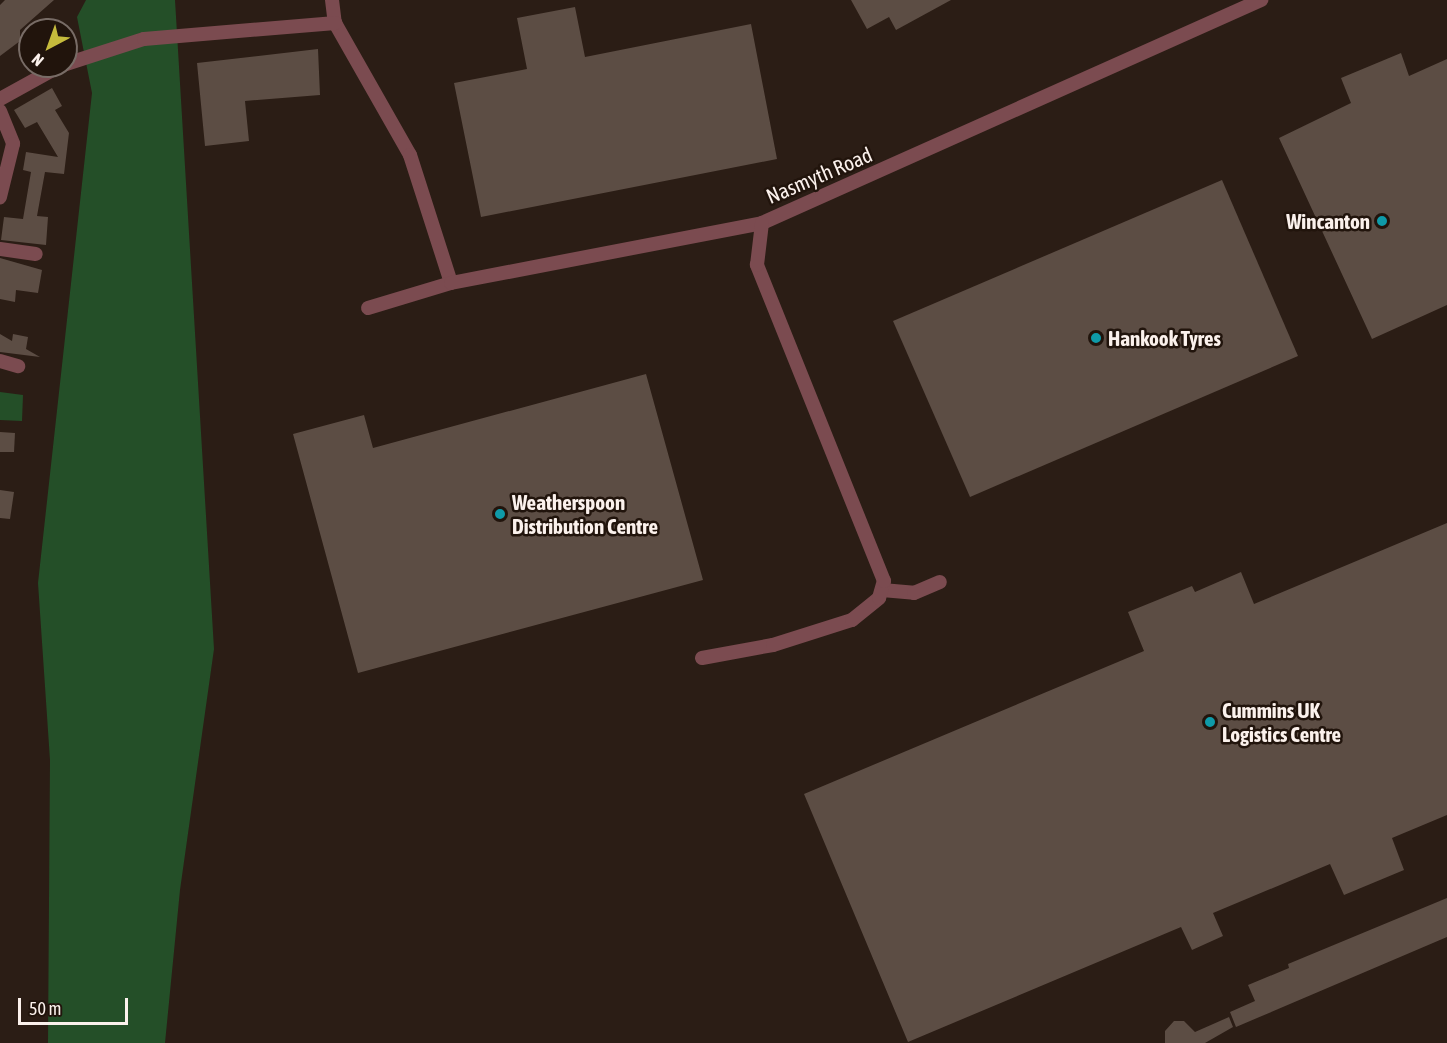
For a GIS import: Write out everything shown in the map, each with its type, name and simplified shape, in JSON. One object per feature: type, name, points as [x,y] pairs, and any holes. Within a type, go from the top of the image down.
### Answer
[{"type":"street","points":[[332,0],[335,24],[410,155],[451,283]]},
{"type":"street","name":"Nasmyth Road","points":[[368,308],[451,283],[762,223],[1261,0]]},
{"type":"street","points":[[78,60],[144,39],[335,24]]},
{"type":"street","points":[[0,99],[38,78]]},
{"type":"street","points":[[0,111],[13,144],[9,175],[0,197]]},
{"type":"street","points":[[702,658],[773,645],[852,620],[870,609],[882,590],[882,567],[757,265],[762,223]]},
{"type":"street","points":[[0,249],[36,254]]},
{"type":"street","points":[[0,361],[18,366]]},
{"type":"street","points":[[882,590],[914,593],[940,582]]},
{"type":"green space","points":[[86,0],[175,0],[214,649],[180,890],[165,1043],[48,1043],[50,760],[38,583],[92,93],[77,17]]},
{"type":"green space","points":[[0,392],[23,395],[22,421],[0,420]]},
{"type":"building","points":[[5,0],[54,0],[34,18],[18,18],[18,42],[0,56],[0,5]]},
{"type":"building","points":[[851,0],[951,0],[896,30],[889,17],[867,29]]},
{"type":"building","points":[[575,7],[585,57],[751,24],[777,159],[481,217],[454,83],[527,69],[517,18]]},
{"type":"building","points":[[318,49],[320,95],[245,101],[249,141],[205,146],[197,63]]},
{"type":"building","name":"Wincanton","points":[[1401,53],[1409,76],[1447,59],[1447,305],[1372,339],[1279,138],[1351,103],[1341,78]]},
{"type":"building","points":[[52,88],[62,106],[55,110],[69,133],[64,174],[45,172],[37,216],[48,217],[46,245],[1,240],[4,217],[23,219],[31,172],[23,170],[26,152],[58,157],[37,122],[25,128],[14,110]]},
{"type":"building","name":"Hankook Tyres","points":[[1222,180],[1298,356],[970,497],[893,321]]},
{"type":"building","points":[[0,258],[42,270],[38,293],[16,290],[15,302],[0,299]]},
{"type":"building","points":[[0,334],[12,341],[13,334],[28,337],[26,349],[40,357],[0,352]]},
{"type":"building","name":"Weatherspoon Distribution Centre","points":[[646,374],[703,580],[358,673],[293,434],[364,415],[373,448]]},
{"type":"building","points":[[0,432],[15,433],[14,452],[0,452]]},
{"type":"building","points":[[0,490],[14,492],[10,519],[0,518]]},
{"type":"building","name":"Cummins UK Logistics Centre","points":[[1447,523],[1447,815],[1392,838],[1404,870],[1344,895],[1330,864],[1213,913],[1223,936],[1192,950],[1181,927],[908,1042],[804,794],[1144,651],[1128,612],[1192,586],[1195,592],[1241,572],[1254,604]]},
{"type":"building","points":[[1447,898],[1447,937],[1236,1027],[1230,1012],[1255,1001],[1248,985],[1289,968],[1288,964]]},
{"type":"building","points":[[1229,1017],[1233,1027],[1205,1043],[1165,1043],[1165,1031],[1174,1021],[1184,1021],[1195,1032]]},
{"type":"place","name":"Wincanton","points":[[1382,221]]},
{"type":"place","name":"Hankook Tyres","points":[[1096,338]]},
{"type":"place","name":"Weatherspoon Distribution Centre","points":[[500,514]]},
{"type":"place","name":"Cummins UK Logistics Centre","points":[[1210,722]]}]
